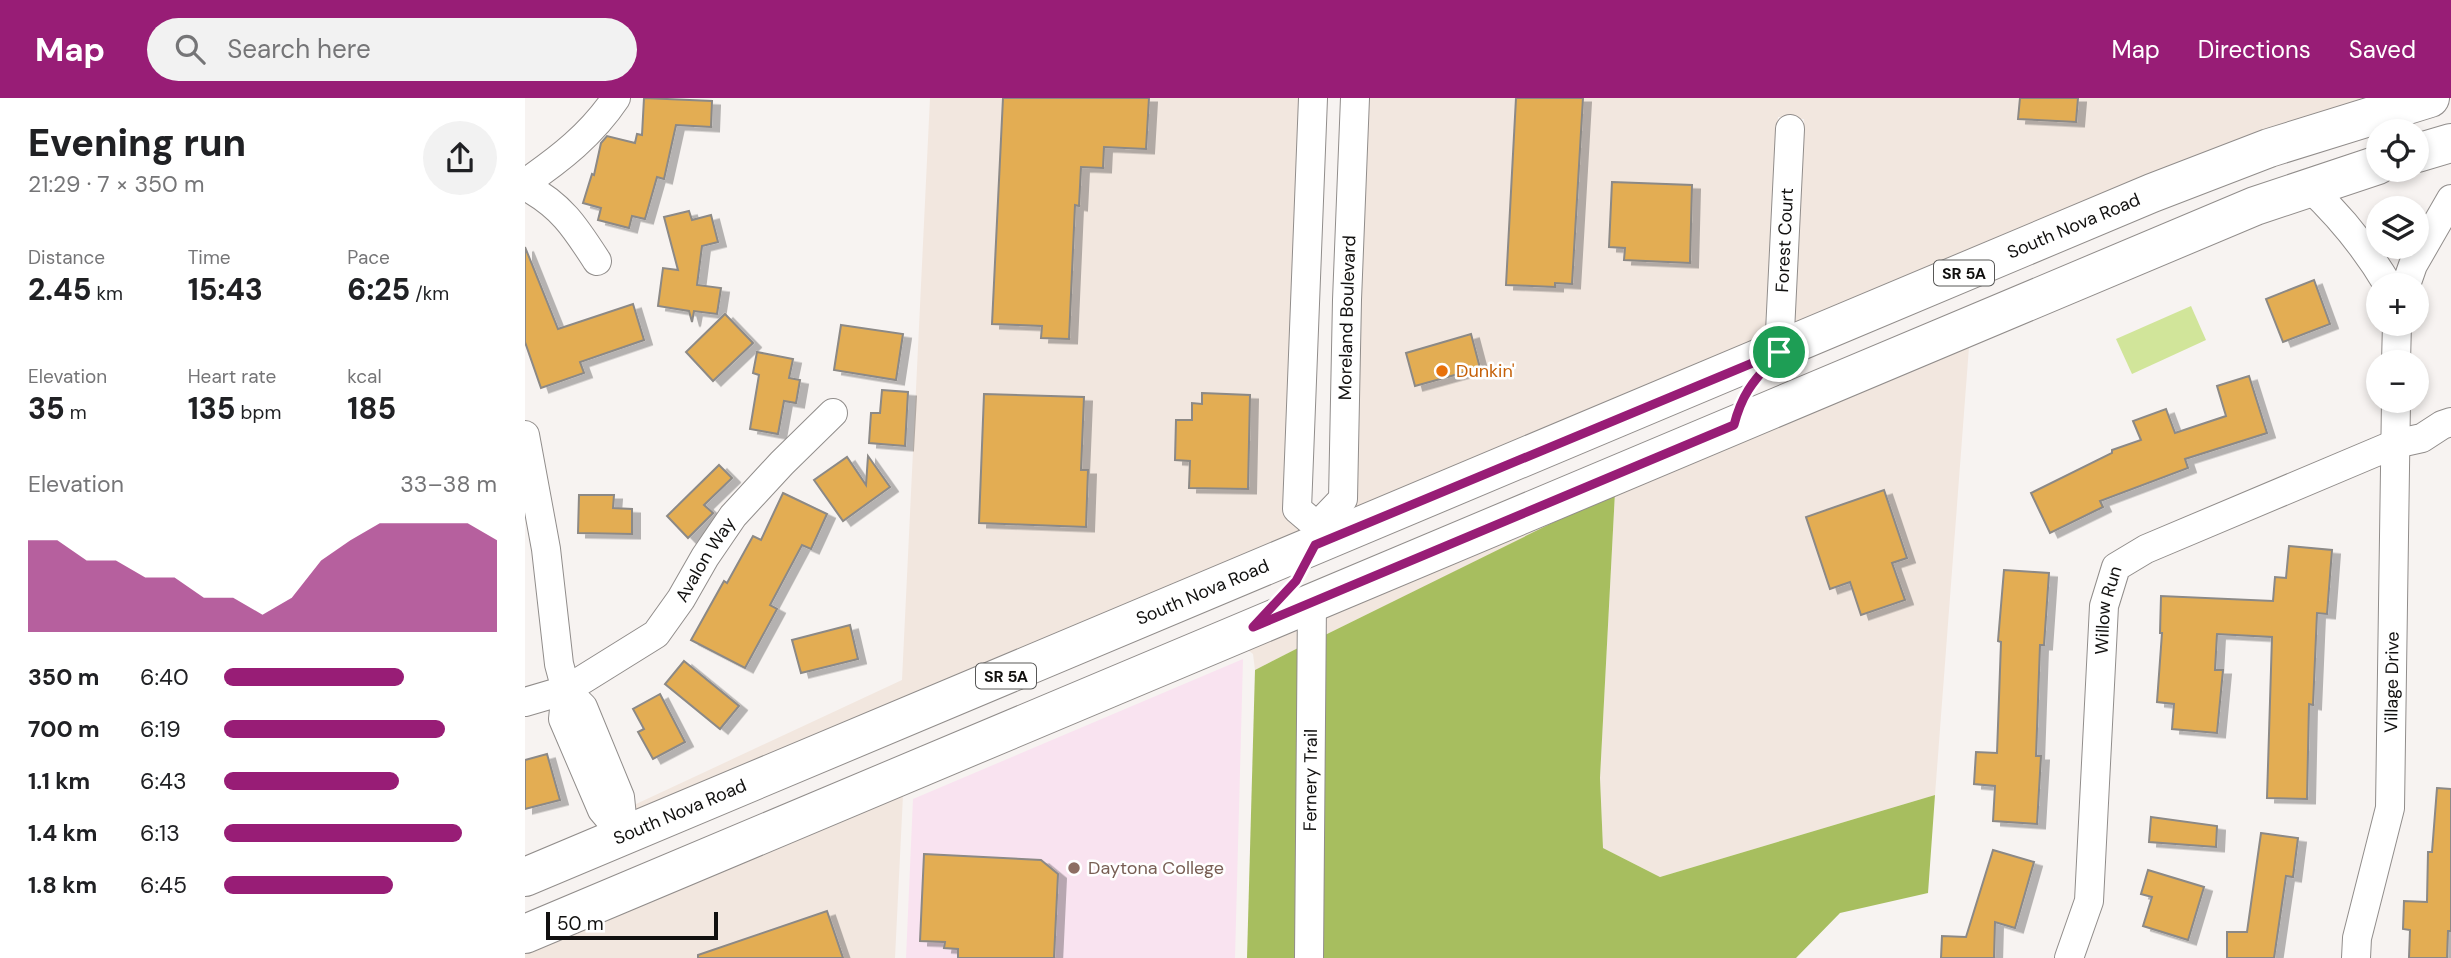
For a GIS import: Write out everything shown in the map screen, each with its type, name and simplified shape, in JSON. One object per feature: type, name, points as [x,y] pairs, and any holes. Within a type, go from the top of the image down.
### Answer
[{"type":"main road","name":"South Nova Road","points":[[525,877],[1316,536],[1387,515],[2178,183],[2269,148],[2430,98]]},
{"type":"main road","points":[[2429,149],[2451,143]]},
{"type":"main road","points":[[525,934],[2255,206],[2366,169]]},
{"type":"main road","points":[[1734,425],[1740,403],[1749,388],[1779,352]]},
{"type":"main road","points":[[1312,603],[1317,589],[1330,571],[1387,515]]},
{"type":"main road","points":[[1253,627],[1296,581],[1316,536]]},
{"type":"street","points":[[597,261],[574,224],[525,184],[562,158],[605,115],[616,98]]},
{"type":"street","points":[[1313,98],[1297,509],[1316,536]]},
{"type":"street","name":"Moreland Boulevard","points":[[1316,536],[1343,499],[1355,98]]},
{"type":"street","name":"Forest Court","points":[[1779,352],[1790,129]]},
{"type":"street","points":[[1310,155],[1353,158]]},
{"type":"street","points":[[2309,187],[2339,215],[2381,273]]},
{"type":"street","points":[[2410,273],[2451,199]]},
{"type":"street","name":"Avalon Way","points":[[525,702],[566,690],[656,634],[733,516],[833,413]]},
{"type":"street","name":"Village Drive","points":[[2356,958],[2357,938],[2390,808],[2396,413]]},
{"type":"street","points":[[2422,438],[2451,422]]},
{"type":"street","points":[[525,435],[540,512],[559,664],[566,690],[563,719],[602,810],[624,836]]},
{"type":"street","points":[[2422,438],[2451,441]]},
{"type":"street","name":"Willow Run","points":[[2069,958],[2089,901],[2104,606],[2116,567],[2145,549],[2395,444],[2422,438]]},
{"type":"street","name":"Fernery Trail","points":[[1309,958],[1312,603]]},
{"type":"shaded area","points":[[930,98],[1299,98],[1284,508],[1303,531],[635,818],[634,805],[902,680]]},
{"type":"shaded area","points":[[1368,98],[2386,98],[1793,333],[1804,119],[1778,117],[1766,344],[1339,522],[1360,300]]},
{"type":"shaded area","points":[[2281,210],[1969,347],[1935,795],[1660,877],[1603,848],[1600,778],[1615,493],[1325,635],[1325,610]]},
{"type":"shaded area","points":[[1298,621],[1298,648],[1255,670],[1253,654],[1248,650],[903,795],[895,958],[525,958],[525,947]]},
{"type":"shaded area","name":"Daytona College","points":[[1243,659],[1235,958],[906,958],[913,799]]},
{"type":"green space","points":[[2191,306],[2206,340],[2132,374],[2116,339]]},
{"type":"green space","points":[[1615,492],[1600,778],[1603,848],[1660,877],[1935,795],[1928,893],[1840,913],[1796,958],[1323,958],[1325,635]]},
{"type":"green space","points":[[1298,648],[1296,958],[1247,958],[1255,670]]},
{"type":"building","points":[[644,98],[712,101],[711,127],[676,125],[664,179],[657,177],[645,219],[632,216],[629,228],[598,220],[601,208],[583,203],[592,174],[594,175],[601,143],[607,136],[635,143],[637,134],[642,135]]},
{"type":"building","points":[[1003,98],[1149,98],[1146,149],[1104,147],[1103,168],[1081,167],[1079,206],[1075,205],[1069,339],[1041,338],[1042,326],[992,324]]},
{"type":"building","points":[[1516,98],[1583,98],[1572,284],[1555,283],[1555,287],[1506,285]]},
{"type":"building","points":[[2020,98],[2078,98],[2076,122],[2018,119]]},
{"type":"building","points":[[1612,182],[1692,185],[1690,263],[1624,260],[1625,248],[1609,247]]},
{"type":"building","points":[[689,211],[692,220],[711,215],[718,242],[702,246],[697,285],[721,288],[717,314],[694,311],[692,322],[689,311],[658,306],[663,268],[678,270],[664,217]]},
{"type":"building","points":[[525,247],[558,329],[633,304],[644,340],[580,362],[584,373],[541,388],[525,342]]},
{"type":"building","points":[[2314,280],[2330,324],[2283,342],[2266,299]]},
{"type":"building","points":[[725,314],[753,343],[713,381],[686,352]]},
{"type":"building","points":[[841,325],[903,334],[896,380],[834,370]]},
{"type":"building","points":[[1471,334],[1480,368],[1415,386],[1406,353]]},
{"type":"building","points":[[757,352],[793,359],[789,378],[800,380],[796,403],[784,401],[778,434],[750,429],[759,375],[753,373]]},
{"type":"building","points":[[2249,376],[2267,433],[2185,459],[2188,468],[2100,501],[2103,507],[2050,533],[2031,493],[2112,453],[2112,450],[2141,440],[2133,421],[2166,409],[2175,433],[2226,416],[2217,386]]},
{"type":"building","points":[[882,390],[908,392],[905,446],[869,443],[871,413],[880,413]]},
{"type":"building","points":[[1202,393],[1250,395],[1248,489],[1189,488],[1190,461],[1175,460],[1176,420],[1192,420],[1192,403],[1202,404]]},
{"type":"building","points":[[984,394],[1084,397],[1081,470],[1088,470],[1086,527],[979,523]]},
{"type":"building","points":[[868,456],[890,487],[843,521],[814,480],[847,457],[866,485]]},
{"type":"building","points":[[719,465],[732,478],[704,505],[713,513],[688,538],[667,516]]},
{"type":"building","points":[[1884,490],[1907,558],[1892,563],[1905,600],[1861,615],[1850,582],[1830,589],[1806,517]]},
{"type":"building","points":[[783,493],[827,514],[811,549],[802,545],[770,605],[777,609],[745,668],[691,640],[753,536],[761,540]]},
{"type":"building","points":[[579,495],[614,495],[613,508],[632,509],[632,534],[578,533]]},
{"type":"building","points":[[2289,546],[2332,550],[2327,614],[2317,613],[2313,705],[2309,704],[2307,799],[2267,798],[2272,637],[2217,634],[2215,670],[2223,670],[2217,733],[2172,729],[2174,704],[2157,702],[2162,633],[2161,596],[2273,601],[2275,577],[2286,578]]},
{"type":"building","points":[[2004,570],[2049,573],[2044,645],[2040,645],[2036,756],[2041,756],[2037,824],[1993,821],[1995,786],[1974,784],[1976,752],[1997,753],[2001,642],[1998,641]]},
{"type":"building","points":[[850,625],[858,659],[801,673],[792,640]]},
{"type":"building","points":[[684,661],[739,706],[720,729],[665,684]]},
{"type":"building","points":[[660,694],[685,742],[653,759],[638,732],[644,729],[633,709]]},
{"type":"building","points":[[547,754],[560,800],[525,809],[525,760]]},
{"type":"building","points":[[2437,788],[2451,789],[2451,931],[2448,931],[2447,958],[2409,958],[2410,930],[2403,929],[2404,901],[2427,902],[2428,852],[2432,852]]},
{"type":"building","points":[[2151,817],[2217,826],[2216,847],[2149,842]]},
{"type":"building","points":[[2261,833],[2298,838],[2293,877],[2286,876],[2274,958],[2227,958],[2227,932],[2247,932]]},
{"type":"building","points":[[1993,850],[2034,862],[2015,928],[1995,922],[1994,958],[1941,958],[1942,936],[1966,937]]},
{"type":"building","points":[[924,854],[1041,860],[1058,874],[1054,958],[958,958],[958,949],[944,948],[945,942],[920,941]]},
{"type":"building","points":[[2148,870],[2204,887],[2188,940],[2143,926],[2152,897],[2141,894]]},
{"type":"building","points":[[827,911],[843,958],[698,958],[698,955]]},
{"type":"place","name":"Dunkin'","points":[[1442,371]]},
{"type":"place","name":"Daytona College","points":[[1074,868]]},
{"type":"route","points":[[1779,352],[1749,388],[1740,403],[1734,425],[1253,627],[1296,581],[1315,545],[1779,352]]}]
